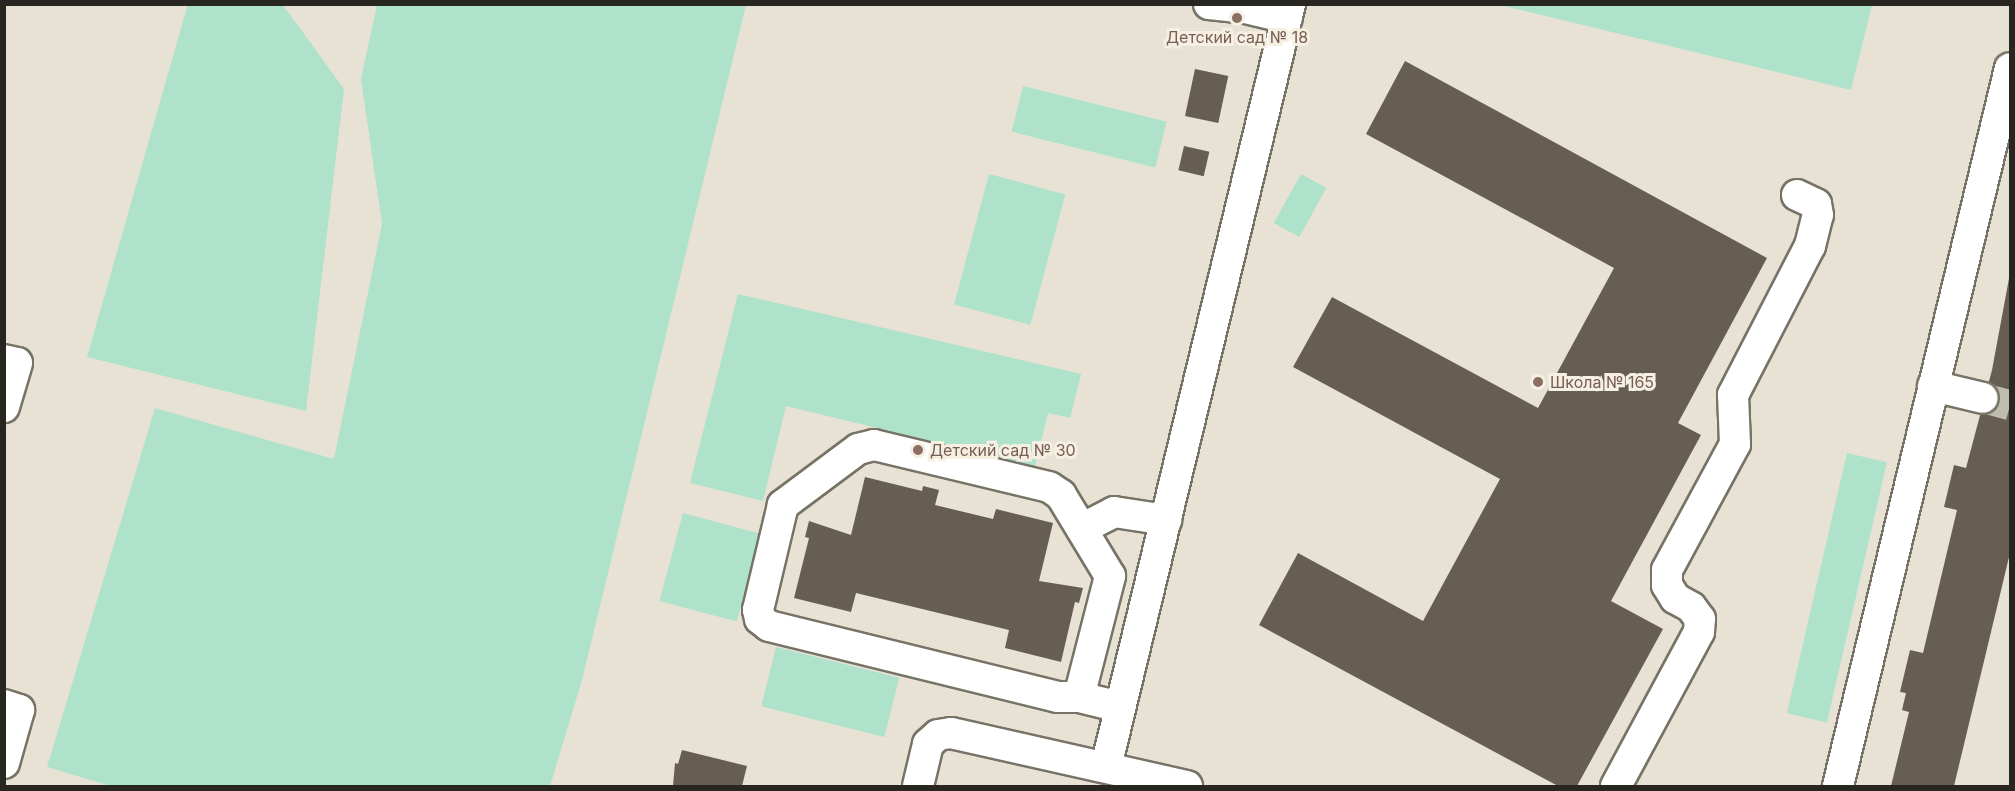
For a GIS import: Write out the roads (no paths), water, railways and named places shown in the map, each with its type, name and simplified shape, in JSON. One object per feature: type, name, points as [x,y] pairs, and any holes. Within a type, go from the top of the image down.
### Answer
[{"type":"lane","points":[[1106,767],[1288,11],[1209,4]]},
{"type":"lane","points":[[1838,786],[2010,68]]},
{"type":"lane","points":[[1616,786],[1699,632],[1700,619],[1691,607],[1675,598],[1667,585],[1667,570],[1735,444],[1732,395],[1810,246],[1818,215],[1816,204],[1797,195]]},
{"type":"lane","points":[[4,360],[16,363],[4,407]]},
{"type":"lane","points":[[1933,386],[1983,398]]},
{"type":"lane","points":[[1079,697],[1110,576],[1061,495],[1049,488],[865,445],[783,505],[758,610],[760,619],[769,626],[1057,697],[1079,697],[1120,707]]},
{"type":"lane","points":[[1083,528],[1114,512],[1166,520]]},
{"type":"lane","points":[[4,705],[19,710],[4,763]]},
{"type":"lane","points":[[918,786],[928,744],[938,735],[951,733],[1187,786]]},
{"type":"tunnel","points":[[1983,398],[2010,405]]},
{"type":"place","name":"Детский сад № 18","points":[[1237,18]]},
{"type":"place","name":"Школа № 165","points":[[1538,382]]},
{"type":"place","name":"Детский сад № 30","points":[[918,450]]}]
